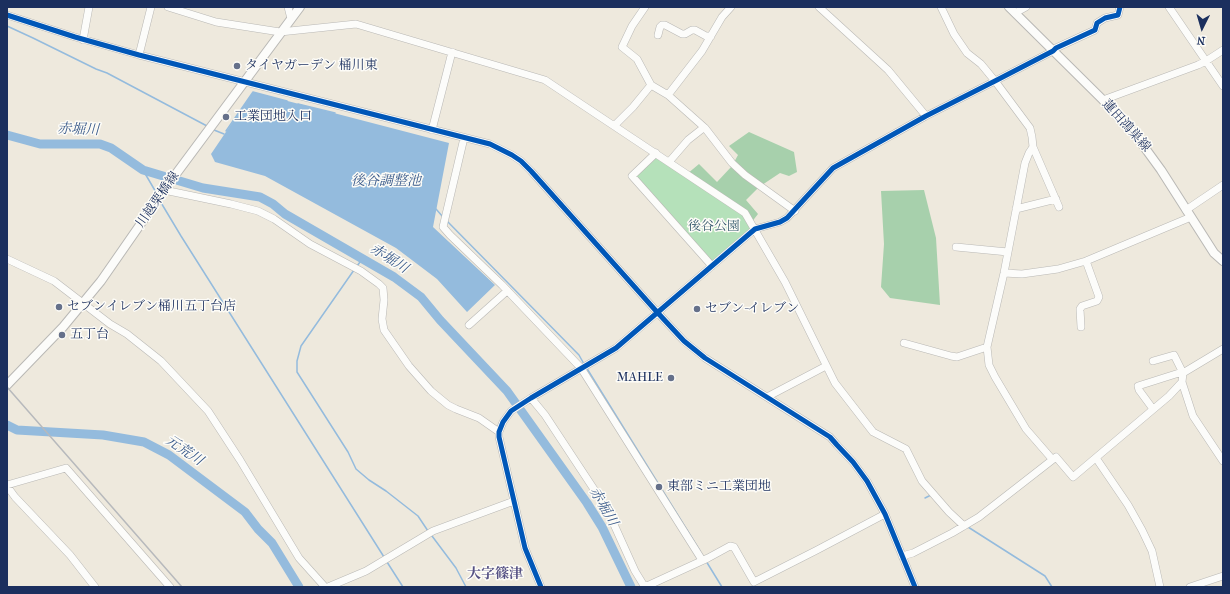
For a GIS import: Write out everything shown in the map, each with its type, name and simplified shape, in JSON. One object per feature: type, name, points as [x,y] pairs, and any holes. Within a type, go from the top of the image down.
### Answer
[{"type":"main road","name":"川越栗橋線","points":[[7,384],[49,343],[84,304],[174,176],[300,7]]},
{"type":"main road","name":"蓮田鴻巣線","points":[[1012,10],[1122,120],[1148,151],[1214,253],[1223,261]]},
{"type":"street","points":[[83,40],[89,7]]},
{"type":"street","points":[[139,55],[151,7]]},
{"type":"street","points":[[168,7],[216,22],[280,32],[356,24],[545,80],[745,213],[785,282],[835,383],[873,432],[906,449],[922,481],[949,512],[964,526]]},
{"type":"street","points":[[288,7],[291,19]]},
{"type":"street","points":[[645,7],[632,26],[622,47],[637,59],[651,85],[668,95],[705,128],[732,163],[745,175],[795,211]]},
{"type":"street","points":[[668,95],[702,51],[722,17],[731,7]]},
{"type":"street","points":[[819,7],[888,70],[926,116]]},
{"type":"street","points":[[941,7],[954,34],[967,53],[981,64],[1030,128],[1033,147],[1059,206]]},
{"type":"street","points":[[1012,10],[1026,7]]},
{"type":"street","points":[[541,587],[525,548],[499,437],[503,422],[510,411],[616,348],[755,229],[780,222],[787,218],[833,168],[926,116],[1053,51],[1056,48],[1095,30],[1096,23],[1105,18],[1118,15],[1120,7]]},
{"type":"street","points":[[1169,7],[1223,86]]},
{"type":"street","points":[[7,15],[83,40],[139,55],[490,144],[521,161],[684,341],[705,358],[830,437],[853,462],[867,481],[885,514],[915,587]]},
{"type":"street","points":[[658,35],[660,27],[662,25],[666,25],[682,34],[695,30],[706,36],[711,36]]},
{"type":"street","points":[[1103,100],[1206,61],[1223,50]]},
{"type":"street","points":[[432,130],[452,52]]},
{"type":"street","points":[[614,126],[633,107],[651,85]]},
{"type":"street","points":[[669,162],[688,140],[705,128]]},
{"type":"street","points":[[464,138],[443,227],[502,285],[581,368],[702,560]]},
{"type":"street","points":[[1033,147],[1025,162],[1004,273],[987,347],[989,365],[995,377],[1026,428],[1052,459]]},
{"type":"street","points":[[656,153],[632,176],[712,266]]},
{"type":"street","points":[[1004,273],[1022,274],[1058,269],[1086,261],[1189,213],[1223,185]]},
{"type":"street","points":[[166,188],[258,211],[274,219],[310,244],[361,271],[379,284],[383,288],[384,300],[382,319],[384,330],[409,366],[432,391],[448,405],[479,418],[500,432]]},
{"type":"street","points":[[1016,209],[1056,199]]},
{"type":"street","points":[[956,247],[1008,252]]},
{"type":"street","points":[[7,258],[54,281],[110,324],[127,334],[161,361],[208,411],[240,460],[299,558],[325,587]]},
{"type":"street","points":[[1081,327],[1080,309],[1082,306],[1097,301],[1099,297],[1086,261]]},
{"type":"street","points":[[470,325],[507,291]]},
{"type":"street","points":[[904,343],[957,357],[987,347]]},
{"type":"street","points":[[1153,409],[1138,386],[1183,373],[1223,349]]},
{"type":"street","points":[[1153,361],[1174,355],[1183,373],[1182,382],[1193,416],[1223,462]]},
{"type":"street","points":[[767,397],[826,366]]},
{"type":"street","points":[[902,556],[913,553],[980,517],[1056,457],[1073,477],[1169,396],[1182,382]]},
{"type":"street","points":[[531,398],[545,414],[607,509],[635,571],[643,584],[647,586],[730,546],[734,547],[754,582],[885,514]]},
{"type":"street","points":[[1096,458],[1128,505],[1142,530],[1152,551],[1160,587]]},
{"type":"street","points":[[94,587],[70,554],[15,497],[7,485],[66,468],[170,587]]},
{"type":"street","points":[[328,587],[366,572],[433,531],[514,501]]},
{"type":"street","points":[[1190,587],[1223,576]]},
{"type":"green space","points":[[749,132],[794,152],[797,172],[789,176],[780,173],[759,187],[746,200],[758,214],[751,223],[721,197],[687,174],[699,164],[717,182],[732,166],[738,155],[729,146]]},
{"type":"green space","name":"後谷公園","points":[[656,153],[745,213],[755,229],[712,266],[632,176]]},
{"type":"green space","points":[[924,190],[936,238],[940,305],[890,298],[881,287],[884,244],[881,191]]},
{"type":"water","name":"後谷調整池","points":[[253,92],[449,143],[433,227],[495,285],[467,312],[437,279],[396,248],[265,176],[215,162],[211,154]]},
{"type":"waterway","points":[[7,26],[107,73],[207,126]]},
{"type":"waterway","points":[[226,131],[253,92],[287,101]]},
{"type":"waterway","points":[[298,104],[335,113]]},
{"type":"waterway","points":[[214,130],[224,134]]},
{"type":"waterway","name":"赤堀川","points":[[7,135],[40,144],[100,144],[111,148],[143,170],[203,188],[260,197],[273,204],[285,214],[394,277],[421,297],[440,320],[507,391],[587,503],[602,527],[631,587]]},
{"type":"waterway","points":[[143,170],[157,194]]},
{"type":"waterway","points":[[160,201],[384,557]]},
{"type":"waterway","points":[[436,209],[443,217]]},
{"type":"waterway","points":[[447,221],[579,355],[584,364]]},
{"type":"waterway","points":[[357,266],[363,258]]},
{"type":"waterway","points":[[354,270],[301,346],[297,361],[297,372],[348,452],[356,469],[418,516],[428,531]]},
{"type":"waterway","points":[[586,367],[700,551]]},
{"type":"waterway","name":"元荒川","points":[[7,425],[17,430],[103,435],[144,442],[169,455],[245,512],[258,529],[272,543],[299,587]]},
{"type":"waterway","points":[[925,498],[931,495]]},
{"type":"waterway","points":[[968,527],[1045,576],[1052,587]]},
{"type":"waterway","points":[[432,536],[456,568],[466,587]]},
{"type":"waterway","points":[[706,561],[722,587]]},
{"type":"waterway","points":[[387,562],[403,587]]},
{"type":"railway","points":[[7,387],[182,587]]},
{"type":"cycle path","points":[[541,587],[525,548],[499,437],[499,432],[503,422],[511,411],[616,348],[755,229],[780,222],[787,218],[833,168],[926,116],[1053,51],[1056,48],[1095,30],[1097,23],[1105,18],[1118,15],[1120,7]]},
{"type":"cycle path","points":[[7,15],[75,37],[139,55],[490,144],[512,155],[521,161],[531,171],[684,341],[705,358],[830,437],[853,462],[867,481],[885,514],[915,587]]},
{"type":"place","name":"タイヤガーデン 桶川東","points":[[237,66]]},
{"type":"place","name":"工業団地入口","points":[[226,117]]},
{"type":"place","name":"セブンイレブン桶川五丁台店","points":[[59,307]]},
{"type":"place","name":"セブン-イレブン","points":[[697,309]]},
{"type":"place","name":"五丁台","points":[[62,335]]},
{"type":"place","name":"MAHLE","points":[[671,378]]},
{"type":"place","name":"東部ミニ工業団地","points":[[659,487]]},
{"type":"district","name":"大字篠津","points":[[495,575]]}]
